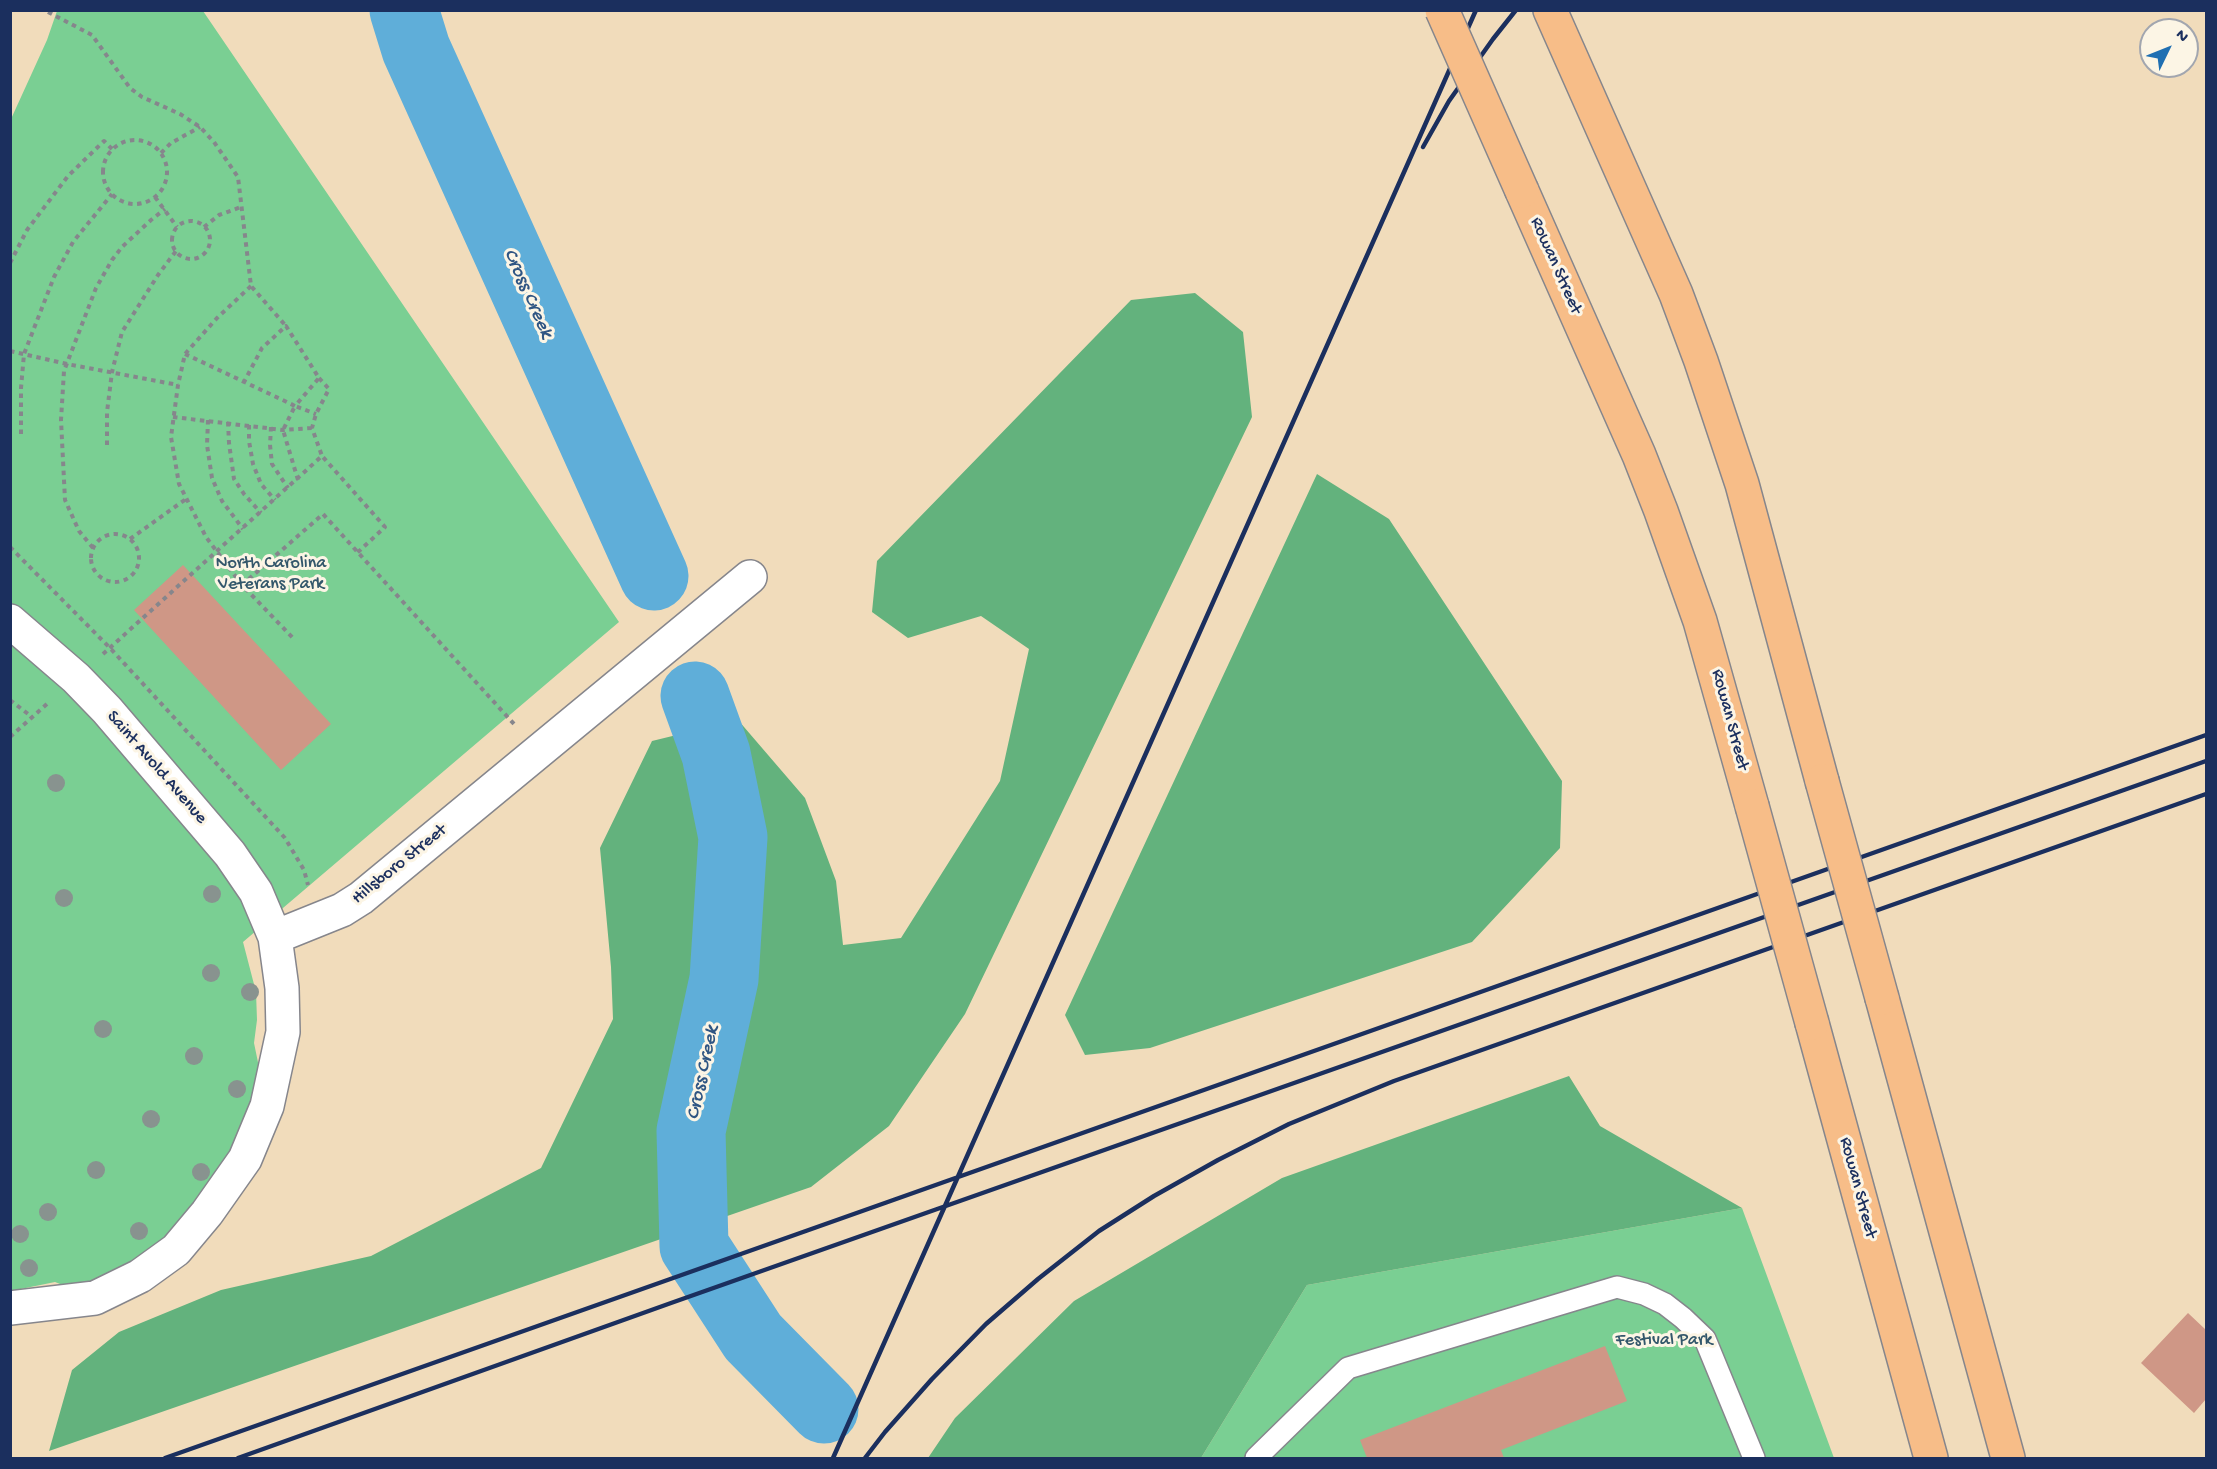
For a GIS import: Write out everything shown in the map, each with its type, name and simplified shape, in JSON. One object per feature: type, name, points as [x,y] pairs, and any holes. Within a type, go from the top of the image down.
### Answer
[{"type":"main road","name":"Rowan Street","points":[[1442,10],[1639,454],[1682,567],[1716,673],[1932,1458]]},
{"type":"main road","points":[[1550,10],[1676,294],[1712,392],[1759,543],[2008,1458]]},
{"type":"street","name":"Hillsboro Street","points":[[275,937],[342,910],[361,898],[750,577]]},
{"type":"street","name":"Saint Avold Avenue","points":[[10,621],[76,678],[107,710],[230,854],[256,892],[275,937]]},
{"type":"street","points":[[10,1308],[95,1298],[113,1290],[140,1276],[176,1250],[207,1213],[245,1159],[267,1106],[283,1032],[282,988],[275,937]]},
{"type":"lane","points":[[1256,1458],[1348,1368],[1617,1287],[1644,1294],[1665,1304],[1705,1339],[1754,1458]]},
{"type":"path","points":[[48,12],[92,35],[130,88],[142,97],[180,114],[200,127],[214,142],[238,177],[250,286],[286,326],[328,389],[312,428],[322,456],[385,527],[357,553]]},
{"type":"path","points":[[161,153],[171,143],[200,127]]},
{"type":"path","points":[[129,140],[140,140],[153,145],[161,153],[167,173],[161,191],[155,197],[140,204],[129,204],[118,200],[105,186],[102,173],[105,158],[117,145],[129,140]]},
{"type":"path","points":[[10,263],[27,230],[68,177],[105,141],[112,149]]},
{"type":"path","points":[[21,434],[24,354],[54,277],[73,242],[112,194]]},
{"type":"path","points":[[155,197],[177,227]]},
{"type":"path","points":[[204,227],[219,215],[241,207]]},
{"type":"path","points":[[93,548],[79,531],[65,500],[61,420],[64,371],[96,288],[112,260],[122,247],[165,209]]},
{"type":"path","points":[[190,221],[197,222],[204,227],[210,238],[205,252],[194,258],[187,258],[176,251],[172,239],[177,227],[190,221]]},
{"type":"path","points":[[107,445],[107,412],[112,372],[122,333],[158,275],[176,251]]},
{"type":"path","points":[[250,286],[185,354],[171,437],[178,484],[206,537],[242,585],[293,639]]},
{"type":"path","points":[[244,382],[262,348],[286,326]]},
{"type":"path","points":[[10,351],[178,385]]},
{"type":"path","points":[[185,354],[316,414]]},
{"type":"path","points":[[298,480],[284,430],[295,406],[319,378]]},
{"type":"path","points":[[173,417],[284,430],[312,428]]},
{"type":"path","points":[[208,420],[207,445],[212,478],[222,501],[243,529]]},
{"type":"path","points":[[228,422],[228,443],[234,479],[261,513]]},
{"type":"path","points":[[249,425],[253,464],[261,484],[275,500]]},
{"type":"path","points":[[271,427],[272,464],[288,488]]},
{"type":"path","points":[[10,737],[322,456]]},
{"type":"path","points":[[130,539],[186,499]]},
{"type":"path","points":[[242,585],[323,514],[539,751]]},
{"type":"path","points":[[123,535],[130,539],[137,548],[139,559],[138,567],[133,574],[120,581],[102,578],[96,572],[92,561],[93,548],[98,541],[105,536],[123,535]]},
{"type":"path","points":[[10,547],[110,648],[285,838],[304,870],[318,920]]},
{"type":"path","points":[[10,700],[32,717]]},
{"type":"green space","name":"North Carolina Veterans Park","points":[[57,11],[203,11],[619,622],[243,942],[256,992],[257,1020],[254,1043],[267,1106],[207,1213],[95,1298],[55,1282],[11,1291],[11,119],[47,40]]},
{"type":"green space","points":[[1195,293],[1243,332],[1252,417],[965,1014],[889,1126],[811,1187],[49,1451],[72,1370],[119,1332],[221,1290],[371,1256],[541,1168],[613,1019],[611,967],[600,848],[652,741],[738,720],[805,798],[836,881],[843,945],[901,938],[1000,781],[1029,649],[981,616],[908,638],[872,612],[877,561],[1131,300]]},
{"type":"green space","points":[[1317,474],[1389,519],[1562,781],[1560,848],[1472,942],[1150,1048],[1085,1055],[1065,1015]]},
{"type":"green space","points":[[1569,1076],[1600,1126],[1742,1208],[1307,1285],[1201,1458],[928,1458],[955,1418],[1074,1301],[1282,1178]]},
{"type":"green space","name":"Festival Park","points":[[1742,1208],[1834,1458],[1201,1458],[1307,1285]]},
{"type":"building","points":[[183,565],[331,724],[281,770],[134,610]]},
{"type":"building","points":[[2188,1313],[2206,1330],[2206,1399],[2194,1413],[2141,1363]]},
{"type":"building","points":[[1605,1346],[1627,1401],[1501,1450],[1504,1458],[1367,1458],[1360,1440]]},
{"type":"waterway","name":"Cross Creek","points":[[404,10],[416,49],[654,576]]},
{"type":"waterway","name":"Cross Creek","points":[[695,696],[716,754],[733,837],[724,979],[691,1131],[694,1246],[753,1337],[824,1409]]},
{"type":"railway","points":[[833,1458],[1476,10]]},
{"type":"railway","points":[[1423,147],[1449,101],[1516,10]]},
{"type":"railway","points":[[165,1458],[2206,735]]},
{"type":"railway","points":[[238,1458],[2206,761]]},
{"type":"railway","points":[[865,1458],[932,1379],[986,1324],[1038,1279],[1099,1231],[1154,1196],[1289,1124],[1394,1081],[2206,794]]}]
